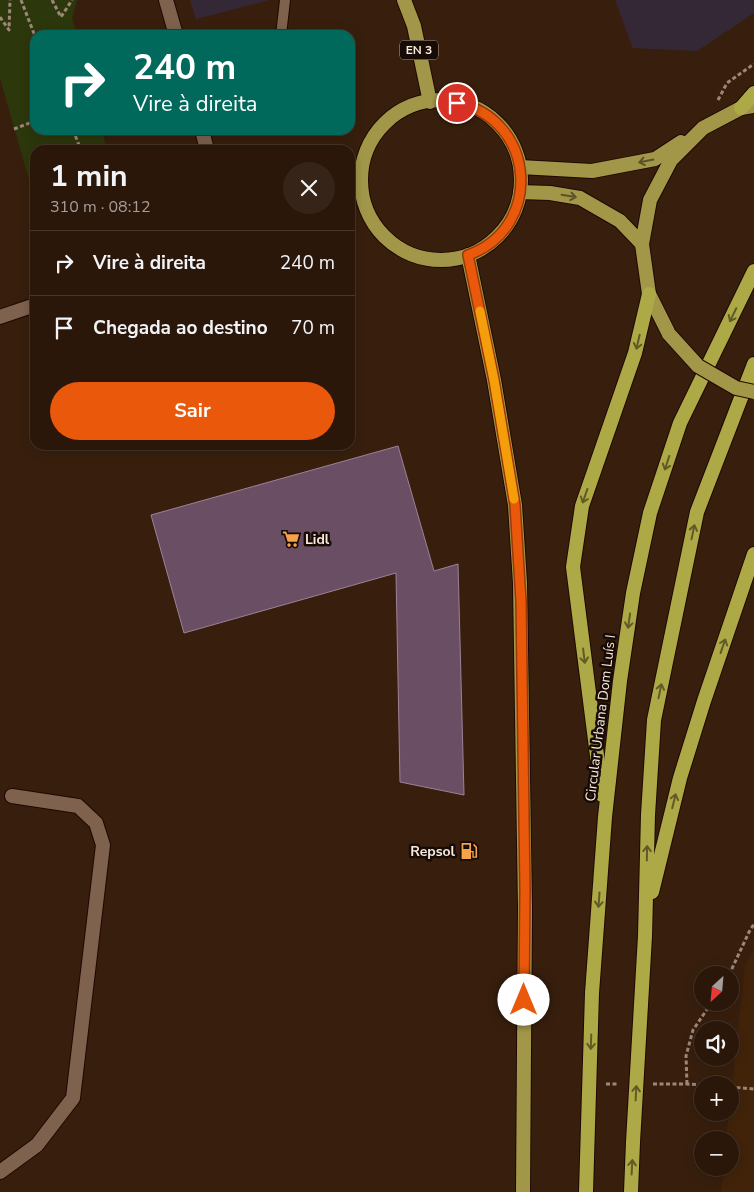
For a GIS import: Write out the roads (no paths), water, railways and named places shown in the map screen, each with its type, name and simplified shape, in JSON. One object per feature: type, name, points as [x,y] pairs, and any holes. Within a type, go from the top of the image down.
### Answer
[{"type":"highway","points":[[748,107],[754,93]]},
{"type":"highway","name":"Circular Urbana Dom Luís I","points":[[586,1192],[592,993],[605,817],[620,681],[633,593],[650,513],[680,424],[754,271]]},
{"type":"highway","points":[[605,817],[573,567],[582,506],[635,353],[649,294]]},
{"type":"highway","points":[[631,1192],[646,917],[648,815],[654,720],[697,512],[754,364]]},
{"type":"highway","points":[[646,917],[680,778],[754,554]]},
{"type":"main road","name":"EN 3","points":[[404,0],[414,26],[430,102]]},
{"type":"main road","points":[[443,100],[470,106],[494,120],[511,141],[520,167],[520,192],[513,215],[499,236],[480,251],[456,259],[431,260],[407,253],[384,237],[368,215],[355,191],[362,161],[373,136],[392,116],[416,104],[443,100]]},
{"type":"main road","points":[[520,167],[592,171],[655,159],[703,128],[748,107]]},
{"type":"main road","points":[[703,128],[671,160],[650,200],[642,244],[649,294],[669,334],[698,366],[736,388],[754,392]]},
{"type":"main road","points":[[520,192],[550,193],[580,198],[620,221],[642,244]]},
{"type":"main road","points":[[468,255],[494,380],[515,505],[520,583],[525,908],[523,1192]]},
{"type":"street","points":[[166,0],[175,30]]},
{"type":"street","points":[[0,317],[30,307]]},
{"type":"street","points":[[0,1172],[37,1145],[73,1098],[103,845],[96,823],[78,806],[12,796]]},
{"type":"lane","points":[[281,30],[287,1]]},
{"type":"place","name":"Lidl","points":[[291,539]]},
{"type":"place","name":"Repsol","points":[[469,851]]}]
